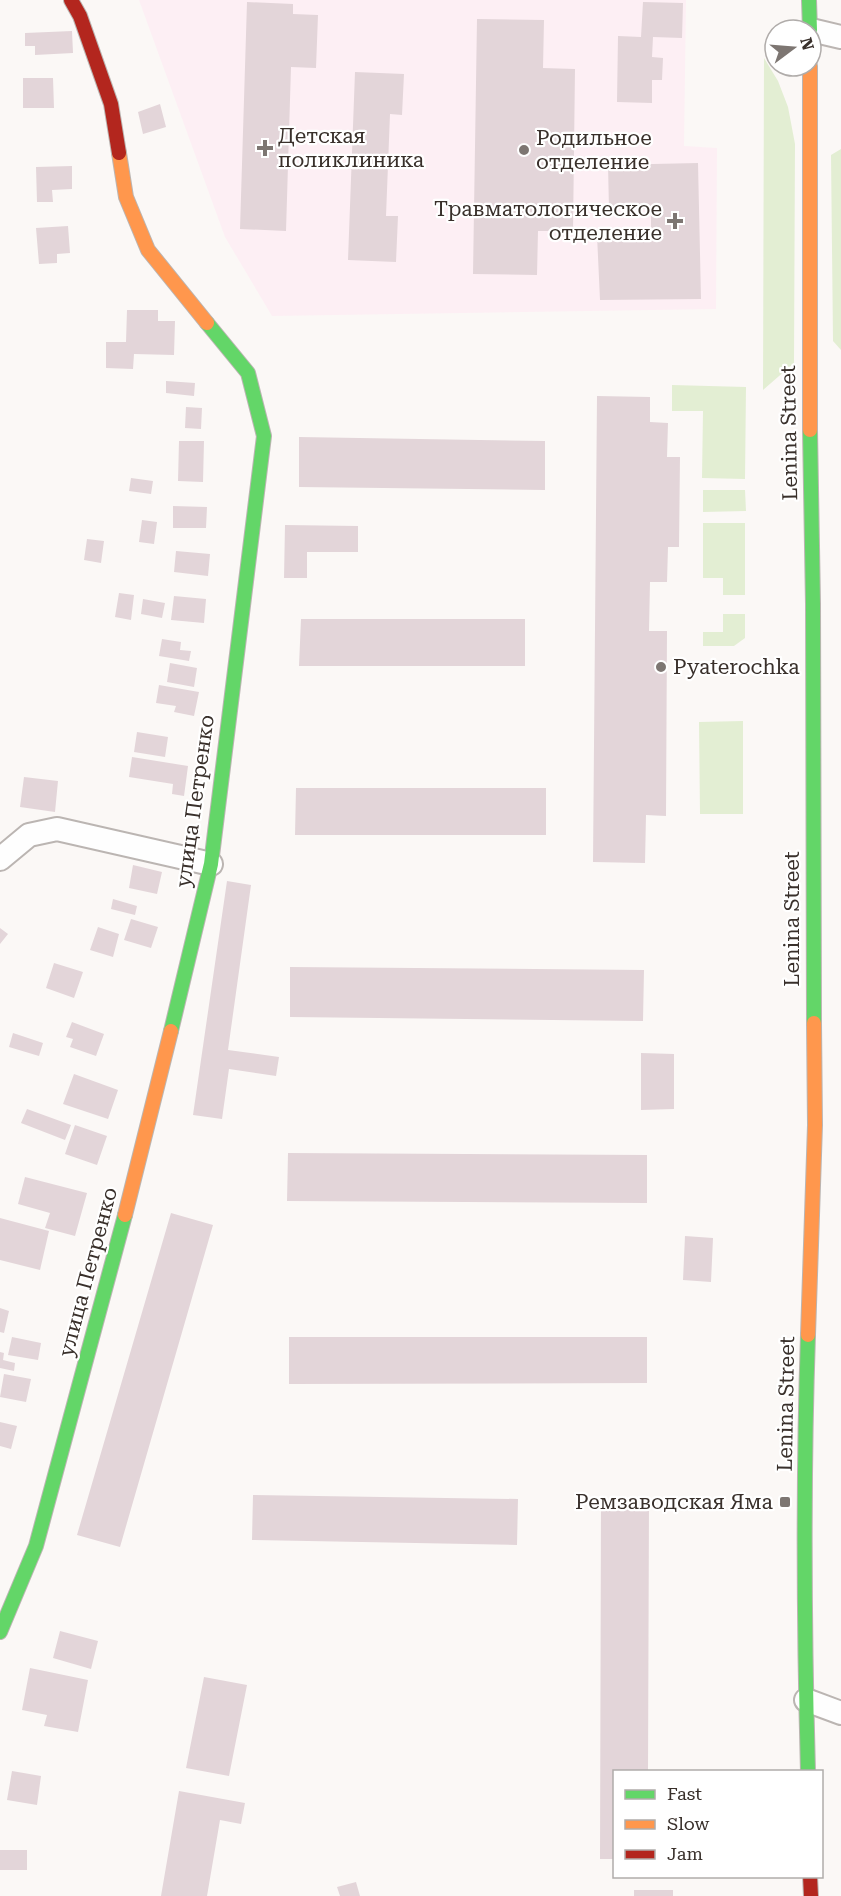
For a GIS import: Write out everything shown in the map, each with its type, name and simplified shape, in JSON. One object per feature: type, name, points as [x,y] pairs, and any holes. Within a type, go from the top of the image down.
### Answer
[{"type":"street","name":"улица Петренко","points":[[0,1632],[36,1546],[134,1183],[211,864],[264,436],[248,372],[148,250],[126,197],[111,104],[80,16],[70,0]]},
{"type":"street","points":[[809,0],[810,18]]},
{"type":"street","points":[[823,33],[841,37]]},
{"type":"street","name":"Lenina Street","points":[[808,1770],[806,1397],[815,1125],[813,604],[809,369],[810,78]]},
{"type":"street","points":[[0,858],[29,835],[57,829],[211,864]]},
{"type":"street","points":[[806,1700],[841,1713]]},
{"type":"street","points":[[810,1878],[811,1896]]},
{"type":"shaded area","points":[[139,0],[686,0],[684,146],[717,148],[716,309],[272,316],[225,237]]},
{"type":"green space","points":[[764,78],[776,78],[788,107],[795,144],[794,363],[763,390]]},
{"type":"green space","points":[[841,149],[841,350],[833,341],[831,155]]},
{"type":"green space","points":[[672,385],[746,387],[745,479],[702,478],[703,411],[672,411]]},
{"type":"green space","points":[[703,490],[745,490],[746,511],[703,512]]},
{"type":"green space","points":[[703,523],[745,523],[745,595],[723,595],[723,578],[703,578]]},
{"type":"green space","points":[[723,614],[745,614],[745,638],[734,646],[703,646],[703,632],[723,632]]},
{"type":"green space","points":[[743,721],[743,814],[700,814],[699,722]]},
{"type":"building","name":"Детская поликлиника","points":[[247,2],[293,4],[293,14],[318,15],[316,68],[291,67],[286,231],[240,229]]},
{"type":"building","points":[[643,2],[683,3],[682,38],[653,37],[652,57],[663,58],[662,80],[652,80],[652,103],[617,102],[618,36],[641,37]]},
{"type":"building","name":"Родильное отделение","points":[[477,19],[544,20],[543,68],[575,69],[573,231],[538,231],[537,275],[473,274]]},
{"type":"building","points":[[72,31],[73,53],[35,55],[35,46],[25,46],[25,33]]},
{"type":"building","points":[[355,72],[404,74],[402,115],[390,114],[386,216],[398,216],[396,262],[348,260]]},
{"type":"building","points":[[23,78],[53,78],[54,108],[23,108]]},
{"type":"building","points":[[160,104],[166,127],[143,134],[138,112]]},
{"type":"building","name":"Травматологическое отделение","points":[[698,163],[701,299],[600,300],[597,235],[651,232],[651,209],[609,209],[608,165]]},
{"type":"building","points":[[72,166],[72,189],[52,190],[53,202],[37,202],[36,167]]},
{"type":"building","points":[[68,226],[70,253],[57,254],[57,263],[39,264],[36,228]]},
{"type":"building","points":[[127,310],[158,310],[158,321],[175,321],[174,355],[134,354],[133,369],[106,368],[106,342],[126,342]]},
{"type":"building","points":[[166,381],[195,383],[194,396],[166,393]]},
{"type":"building","points":[[597,396],[650,397],[650,422],[668,423],[667,457],[680,457],[679,547],[668,547],[667,582],[650,582],[649,631],[667,631],[666,816],[646,815],[645,863],[593,862]]},
{"type":"building","points":[[186,407],[202,408],[201,429],[185,428]]},
{"type":"building","points":[[299,437],[545,441],[545,490],[299,487]]},
{"type":"building","points":[[179,441],[204,441],[203,482],[178,481]]},
{"type":"building","points":[[131,478],[153,481],[151,494],[129,491]]},
{"type":"building","points":[[173,506],[207,507],[206,528],[173,528]]},
{"type":"building","points":[[142,520],[157,522],[154,544],[139,542]]},
{"type":"building","points":[[285,525],[358,526],[358,552],[307,552],[307,578],[284,578]]},
{"type":"building","points":[[87,539],[104,541],[101,563],[84,560]]},
{"type":"building","points":[[176,551],[210,554],[208,576],[174,572]]},
{"type":"building","points":[[119,593],[134,595],[131,620],[115,617]]},
{"type":"building","points":[[174,596],[206,599],[204,623],[171,620]]},
{"type":"building","points":[[143,599],[165,603],[162,618],[141,614]]},
{"type":"building","points":[[301,619],[525,619],[525,666],[299,666]]},
{"type":"building","points":[[162,639],[181,642],[180,650],[191,651],[189,661],[159,656]]},
{"type":"building","points":[[170,663],[197,668],[194,687],[167,682]]},
{"type":"building","points":[[159,685],[199,692],[194,716],[174,712],[176,706],[156,703]]},
{"type":"building","points":[[137,732],[168,737],[165,757],[134,752]]},
{"type":"building","points":[[132,757],[188,766],[184,796],[172,794],[173,784],[129,777]]},
{"type":"building","points":[[24,777],[58,781],[55,812],[20,807]]},
{"type":"building","points":[[296,788],[546,788],[546,835],[295,835]]},
{"type":"building","points":[[133,865],[162,872],[157,894],[129,888]]},
{"type":"building","points":[[227,881],[251,885],[228,1050],[279,1057],[276,1076],[229,1069],[222,1119],[193,1115]]},
{"type":"building","points":[[113,899],[137,906],[135,915],[111,909]]},
{"type":"building","points":[[131,919],[158,927],[151,948],[124,940]]},
{"type":"building","points":[[98,927],[119,934],[113,957],[90,950]]},
{"type":"building","points":[[0,928],[8,934],[0,944]]},
{"type":"building","points":[[54,963],[83,972],[74,998],[46,988]]},
{"type":"building","points":[[290,967],[644,970],[643,1021],[290,1017]]},
{"type":"building","points":[[72,1022],[104,1034],[96,1056],[70,1047],[73,1039],[66,1037]]},
{"type":"building","points":[[13,1033],[43,1043],[39,1056],[9,1047]]},
{"type":"building","points":[[641,1053],[674,1054],[674,1109],[641,1110]]},
{"type":"building","points":[[74,1074],[118,1090],[108,1119],[63,1104]]},
{"type":"building","points":[[27,1109],[71,1125],[65,1140],[21,1123]]},
{"type":"building","points":[[75,1125],[107,1136],[97,1165],[65,1154]]},
{"type":"building","points":[[288,1153],[647,1155],[647,1203],[287,1201]]},
{"type":"building","points":[[25,1177],[87,1193],[75,1236],[45,1228],[50,1213],[18,1204]]},
{"type":"building","points":[[171,1213],[213,1225],[120,1547],[77,1535]]},
{"type":"building","points":[[0,1218],[49,1231],[40,1270],[0,1260]]},
{"type":"building","points":[[685,1236],[713,1238],[711,1282],[683,1280]]},
{"type":"building","points":[[0,1308],[9,1311],[4,1333],[0,1332]]},
{"type":"building","points":[[12,1337],[41,1343],[38,1360],[8,1355]]},
{"type":"building","points":[[289,1337],[647,1337],[647,1383],[289,1384]]},
{"type":"building","points":[[0,1352],[4,1353],[3,1360],[15,1363],[14,1371],[0,1368]]},
{"type":"building","points":[[4,1374],[31,1379],[26,1402],[0,1397]]},
{"type":"building","points":[[0,1422],[17,1426],[11,1449],[0,1446]]},
{"type":"building","points":[[253,1495],[518,1499],[517,1545],[252,1540]]},
{"type":"building","points":[[601,1502],[649,1502],[648,1770],[613,1770],[613,1859],[600,1859]]},
{"type":"building","points":[[60,1631],[98,1641],[91,1669],[53,1658]]},
{"type":"building","points":[[30,1668],[88,1680],[78,1732],[44,1726],[47,1715],[22,1710]]},
{"type":"building","points":[[204,1677],[247,1685],[229,1776],[186,1768]]},
{"type":"building","points":[[12,1771],[41,1776],[37,1805],[7,1800]]},
{"type":"building","points":[[179,1791],[245,1803],[241,1824],[220,1820],[207,1896],[161,1896]]},
{"type":"building","points":[[0,1850],[27,1850],[27,1870],[0,1870]]},
{"type":"building","points":[[356,1882],[360,1896],[340,1896],[337,1887]]},
{"type":"building","points":[[634,1890],[673,1890],[673,1896],[634,1896]]},
{"type":"traffic: fast","points":[[809,0],[810,18]]},
{"type":"traffic: fast","points":[[171,1031],[211,864],[264,436],[248,373],[207,323]]},
{"type":"traffic: fast","points":[[810,430],[813,604],[814,1023]]},
{"type":"traffic: fast","points":[[0,1632],[36,1546],[125,1215]]},
{"type":"traffic: fast","points":[[808,1335],[805,1444],[808,1770]]},
{"type":"traffic: slow","points":[[810,78],[810,430]]},
{"type":"traffic: slow","points":[[119,153],[126,197],[148,250],[207,323]]},
{"type":"traffic: slow","points":[[808,1335],[815,1125],[814,1023]]},
{"type":"traffic: slow","points":[[125,1215],[171,1031]]},
{"type":"traffic: jam","points":[[71,0],[80,16],[111,104],[119,153]]},
{"type":"traffic: jam","points":[[810,1878],[811,1896]]},
{"type":"place","name":"Детская поликлиника","points":[[265,148]]},
{"type":"place","name":"Родильное отделение","points":[[524,150]]},
{"type":"place","name":"Травматологическое отделение","points":[[675,221]]},
{"type":"place","name":"Pyaterochka","points":[[661,667]]},
{"type":"place","name":"Ремзаводская Яма","points":[[785,1502]]}]
